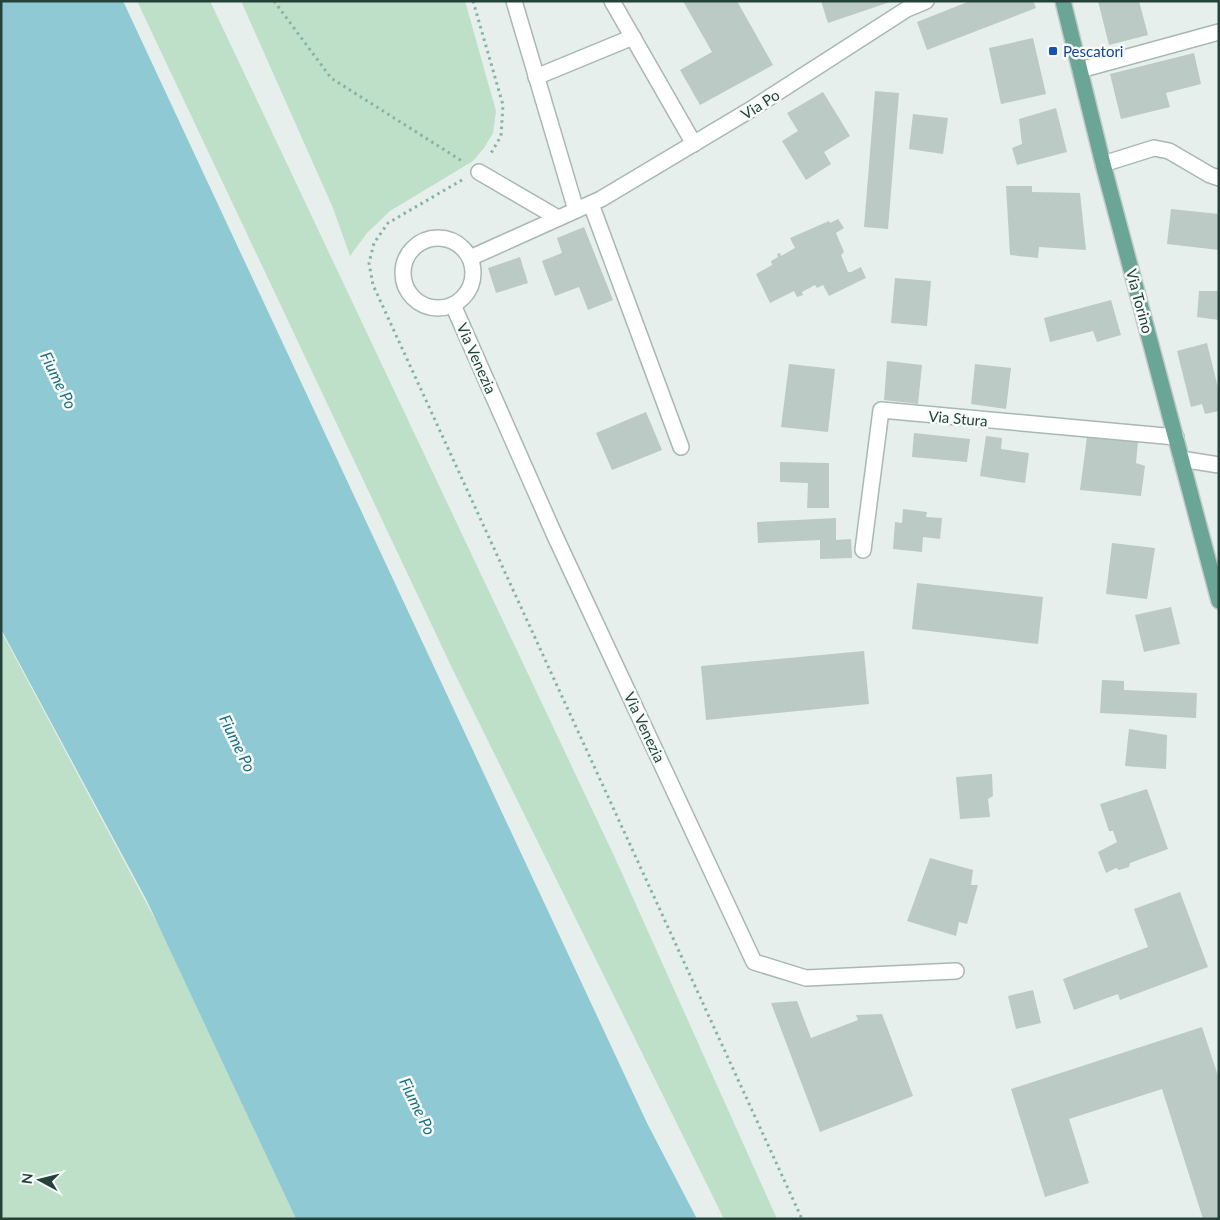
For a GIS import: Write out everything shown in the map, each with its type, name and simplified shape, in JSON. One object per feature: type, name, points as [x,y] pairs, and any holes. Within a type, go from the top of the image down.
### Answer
[{"type":"main road","name":"Via Torino","points":[[1062,1],[1219,601]]},
{"type":"street","points":[[514,1],[576,210]]},
{"type":"street","points":[[612,1],[694,144]]},
{"type":"street","name":"Via Po","points":[[470,258],[591,204],[750,110],[907,9],[926,1]]},
{"type":"street","points":[[1080,70],[1219,32]]},
{"type":"street","points":[[536,77],[633,37]]},
{"type":"street","points":[[1104,164],[1154,148],[1169,151],[1210,175],[1219,178]]},
{"type":"street","points":[[479,172],[558,218]]},
{"type":"street","points":[[591,204],[681,447]]},
{"type":"street","points":[[446,238],[462,247],[470,258],[473,278],[466,295],[453,305],[435,308],[421,305],[410,296],[404,283],[402,269],[410,249],[426,239],[446,238]]},
{"type":"street","name":"Via Venezia","points":[[453,305],[555,536],[754,962],[806,978],[956,970]]},
{"type":"street","name":"Via Stura","points":[[863,550],[881,410],[1176,437]]},
{"type":"street","points":[[1181,459],[1219,465]]},
{"type":"path","points":[[274,1],[330,78],[479,172]]},
{"type":"path","points":[[472,1],[503,105],[502,136],[479,172],[388,223],[374,243],[369,263],[373,284],[802,1219]]},
{"type":"green space","points":[[137,1],[210,1],[616,860],[777,1219],[724,1219],[453,670]]},
{"type":"green space","points":[[241,1],[465,1],[496,111],[493,133],[473,161],[390,211],[367,233],[350,256],[333,208]]},
{"type":"green space","points":[[1,631],[163,934],[296,1219],[1,1219]]},
{"type":"water","name":"Fiume Po","points":[[1,1],[123,1],[647,1123],[697,1219],[296,1219],[147,901],[1,629]]},
{"type":"building","points":[[683,1],[737,1],[773,65],[700,105],[680,70],[712,52]]},
{"type":"building","points":[[821,1],[890,1],[890,2],[828,23]]},
{"type":"building","points":[[970,1],[1033,1],[1036,8],[927,50],[917,22]]},
{"type":"building","points":[[1098,1],[1139,1],[1148,35],[1109,45]]},
{"type":"building","points":[[1033,38],[1046,94],[1001,104],[989,48]]},
{"type":"building","points":[[1194,53],[1201,84],[1166,93],[1170,107],[1121,119],[1110,74]]},
{"type":"building","points":[[875,91],[899,93],[888,229],[864,227]]},
{"type":"building","points":[[823,92],[850,136],[824,152],[831,164],[806,180],[782,141],[798,131],[787,113]]},
{"type":"building","points":[[1056,108],[1067,152],[1017,165],[1012,148],[1022,144],[1019,119]]},
{"type":"building","points":[[913,114],[948,118],[943,154],[909,149]]},
{"type":"building","points":[[1006,186],[1032,186],[1032,192],[1080,193],[1086,250],[1039,247],[1038,258],[1010,255]]},
{"type":"building","points":[[1171,209],[1219,214],[1219,250],[1167,244]]},
{"type":"building","points":[[838,219],[844,228],[836,233],[844,252],[841,255],[848,272],[861,267],[866,278],[829,296],[823,285],[817,288],[815,285],[802,292],[803,295],[797,297],[794,291],[770,303],[756,274],[772,265],[771,261],[778,257],[777,254],[780,253],[781,256],[795,248],[790,238]]},
{"type":"building","points":[[584,227],[613,300],[588,310],[579,287],[555,296],[542,261],[562,253],[557,238]]},
{"type":"building","points":[[520,257],[528,283],[496,293],[488,268]]},
{"type":"building","points":[[895,278],[931,281],[927,326],[891,323]]},
{"type":"building","points":[[1199,291],[1219,291],[1219,320],[1197,317]]},
{"type":"building","points":[[1111,300],[1121,335],[1097,342],[1093,331],[1050,342],[1044,318]]},
{"type":"building","points":[[1207,343],[1219,392],[1219,411],[1205,414],[1202,404],[1191,407],[1177,351]]},
{"type":"building","points":[[887,361],[922,365],[918,404],[884,400]]},
{"type":"building","points":[[789,364],[835,369],[828,432],[781,427]]},
{"type":"building","points":[[975,364],[1011,368],[1006,409],[971,404]]},
{"type":"building","points":[[646,412],[662,450],[612,470],[596,433]]},
{"type":"building","points":[[1088,429],[1133,434],[1138,442],[1136,463],[1145,466],[1141,496],[1080,490]]},
{"type":"building","points":[[914,433],[970,439],[967,462],[912,457]]},
{"type":"building","points":[[986,436],[1002,438],[1001,449],[1029,453],[1025,483],[980,476]]},
{"type":"building","points":[[780,462],[829,463],[829,508],[807,508],[808,483],[780,482]]},
{"type":"building","points":[[903,509],[927,512],[926,517],[942,518],[940,539],[923,537],[922,552],[893,549],[895,522],[902,523]]},
{"type":"building","points":[[836,518],[836,540],[851,539],[852,558],[820,559],[820,540],[758,543],[757,522]]},
{"type":"building","points":[[1112,543],[1155,548],[1147,599],[1106,594]]},
{"type":"building","points":[[917,583],[1043,597],[1038,644],[912,629]]},
{"type":"building","points":[[1171,607],[1180,644],[1144,652],[1135,615]]},
{"type":"building","points":[[864,651],[869,704],[706,720],[701,666]]},
{"type":"building","points":[[1102,680],[1124,681],[1124,690],[1197,693],[1196,718],[1100,713]]},
{"type":"building","points":[[1129,729],[1167,735],[1166,769],[1125,766]]},
{"type":"building","points":[[992,774],[993,796],[988,799],[990,817],[960,819],[956,777]]},
{"type":"building","points":[[1147,789],[1168,849],[1130,863],[1129,867],[1119,870],[1116,868],[1106,873],[1098,852],[1117,842],[1113,831],[1109,831],[1100,804]]},
{"type":"building","points":[[930,858],[973,870],[971,885],[978,885],[967,924],[959,922],[956,936],[907,921]]},
{"type":"building","points":[[1180,892],[1208,967],[1120,1000],[1118,994],[1074,1010],[1063,979],[1148,947],[1134,909]]},
{"type":"building","points":[[1033,990],[1041,1023],[1016,1029],[1008,996]]},
{"type":"building","points":[[797,1001],[811,1038],[858,1020],[856,1015],[882,1014],[913,1096],[820,1132],[771,1003]]},
{"type":"building","points":[[1202,1027],[1219,1079],[1219,1218],[1203,1219],[1162,1089],[1069,1119],[1089,1183],[1045,1197],[1011,1089]]},
{"type":"place","name":"Pescatori","points":[[1053,51]]}]
